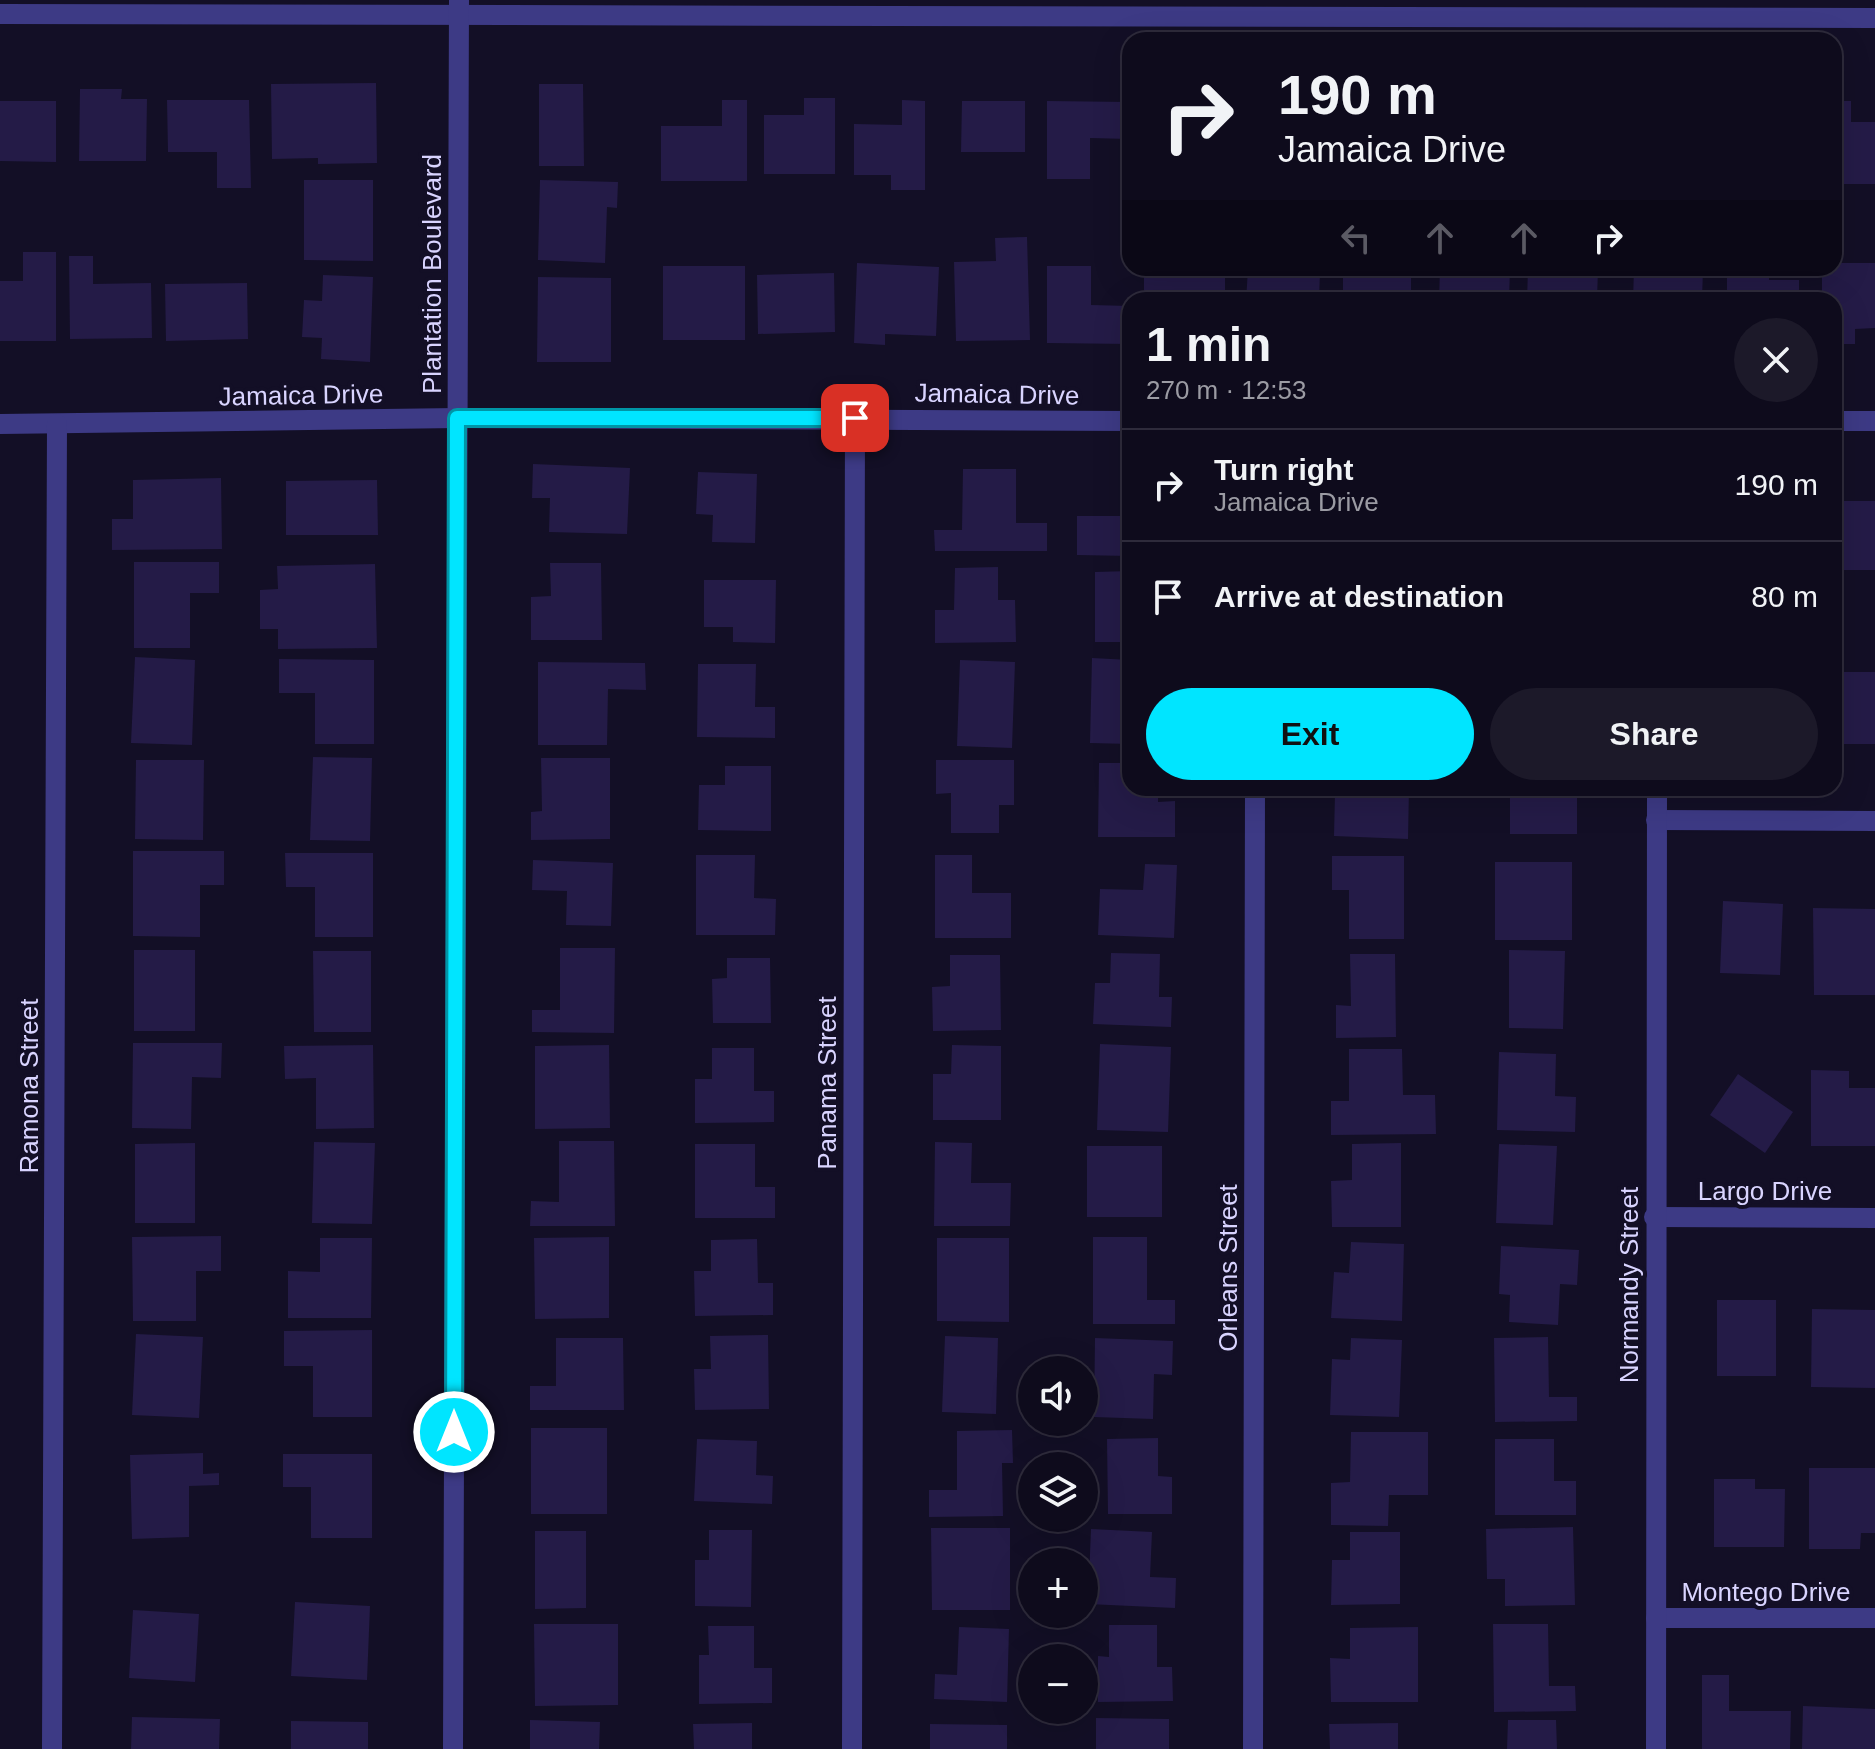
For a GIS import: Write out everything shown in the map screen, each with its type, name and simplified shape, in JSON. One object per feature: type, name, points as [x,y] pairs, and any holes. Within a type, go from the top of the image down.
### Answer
[{"type":"street","points":[[0,14],[459,7],[1875,18]]},
{"type":"street","name":"Plantation Boulevard","points":[[453,1749],[459,7]]},
{"type":"street","name":"Jamaica Drive","points":[[0,424],[457,418],[1122,421]]},
{"type":"street","name":"Panama Street","points":[[852,1749],[855,418]]},
{"type":"street","points":[[1842,421],[1875,421]]},
{"type":"street","name":"Ramona Street","points":[[52,1749],[57,424]]},
{"type":"street","name":"Orleans Street","points":[[1253,1749],[1255,796]]},
{"type":"street","name":"Normandy Street","points":[[1656,1749],[1654,1217],[1657,796]]},
{"type":"street","points":[[1656,820],[1875,821]]},
{"type":"street","name":"Largo Drive","points":[[1654,1217],[1875,1218]]},
{"type":"street","name":"Montego Drive","points":[[1656,1618],[1875,1618]]},
{"type":"building","points":[[376,83],[377,163],[318,164],[318,158],[272,159],[271,84]]},
{"type":"building","points":[[539,84],[583,84],[584,166],[539,166]]},
{"type":"building","points":[[80,89],[122,89],[121,99],[147,99],[146,161],[79,161]]},
{"type":"building","points":[[804,98],[835,98],[835,174],[764,174],[764,115],[804,115]]},
{"type":"building","points":[[167,100],[249,100],[251,188],[217,188],[217,152],[168,152]]},
{"type":"building","points":[[722,100],[747,100],[747,181],[661,181],[661,126],[722,126]]},
{"type":"building","points":[[902,100],[925,101],[925,190],[891,190],[891,175],[854,175],[854,124],[902,125]]},
{"type":"building","points":[[0,101],[56,101],[56,162],[0,161]]},
{"type":"building","points":[[962,101],[1025,101],[1025,152],[961,152]]},
{"type":"building","points":[[1047,101],[1122,102],[1122,139],[1090,138],[1090,179],[1047,179]]},
{"type":"building","points":[[1842,101],[1851,101],[1851,122],[1875,122],[1875,184],[1842,184]]},
{"type":"building","points":[[304,180],[373,180],[373,261],[304,260]]},
{"type":"building","points":[[540,180],[618,182],[617,208],[607,207],[605,263],[538,260]]},
{"type":"building","points":[[1027,237],[1030,340],[956,341],[954,262],[996,261],[995,238]]},
{"type":"building","points":[[23,252],[56,252],[56,341],[0,341],[0,281],[23,281]]},
{"type":"building","points":[[69,256],[93,256],[93,284],[151,283],[152,338],[70,339]]},
{"type":"building","points":[[857,263],[939,267],[936,336],[885,334],[885,345],[854,343]]},
{"type":"building","points":[[1842,263],[1875,263],[1875,328],[1855,329],[1855,344],[1842,344],[1842,292],[1822,292],[1822,276],[1842,276]]},
{"type":"building","points":[[663,266],[745,266],[745,340],[663,340]]},
{"type":"building","points":[[1047,266],[1091,266],[1091,305],[1122,306],[1122,344],[1047,343]]},
{"type":"building","points":[[834,273],[835,332],[758,334],[757,275]]},
{"type":"building","points":[[323,275],[373,277],[370,362],[321,359],[322,338],[302,337],[304,300],[322,301]]},
{"type":"building","points":[[1144,276],[1225,276],[1225,292],[1144,292]]},
{"type":"building","points":[[1248,276],[1320,276],[1319,292],[1247,292]]},
{"type":"building","points":[[1343,276],[1411,276],[1411,292],[1343,292]]},
{"type":"building","points":[[1440,276],[1510,276],[1509,292],[1439,292]]},
{"type":"building","points":[[1528,276],[1598,276],[1597,292],[1527,292]]},
{"type":"building","points":[[1634,276],[1703,276],[1702,292],[1633,292]]},
{"type":"building","points":[[1727,276],[1799,280],[1799,292],[1727,292]]},
{"type":"building","points":[[538,277],[611,278],[611,362],[537,362]]},
{"type":"building","points":[[247,283],[248,339],[166,341],[165,284]]},
{"type":"building","points":[[533,464],[630,468],[627,534],[549,532],[550,498],[532,498]]},
{"type":"building","points":[[963,469],[1016,469],[1016,523],[1047,523],[1047,551],[935,551],[934,530],[962,530]]},
{"type":"building","points":[[698,472],[757,474],[755,543],[712,542],[713,515],[696,514]]},
{"type":"building","points":[[221,478],[222,549],[112,550],[112,519],[133,519],[133,480]]},
{"type":"building","points":[[377,480],[378,535],[286,535],[286,481]]},
{"type":"building","points":[[1842,501],[1875,501],[1875,570],[1842,570]]},
{"type":"building","points":[[1077,516],[1122,516],[1122,556],[1077,555]]},
{"type":"building","points":[[134,562],[219,562],[219,593],[190,593],[190,648],[134,648]]},
{"type":"building","points":[[550,563],[601,563],[602,640],[531,640],[531,597],[551,596]]},
{"type":"building","points":[[375,564],[377,648],[278,649],[278,629],[260,629],[260,590],[278,589],[277,566]]},
{"type":"building","points":[[998,567],[998,600],[1015,600],[1016,642],[935,643],[935,610],[954,610],[955,568]]},
{"type":"building","points":[[1122,571],[1122,642],[1095,642],[1095,572]]},
{"type":"building","points":[[704,580],[776,580],[775,643],[733,642],[733,627],[704,627]]},
{"type":"building","points":[[135,657],[195,660],[192,745],[131,743]]},
{"type":"building","points":[[1092,658],[1122,660],[1122,744],[1090,743]]},
{"type":"building","points":[[279,659],[374,660],[374,744],[315,744],[315,693],[279,693]]},
{"type":"building","points":[[960,660],[1015,662],[1012,748],[957,746]]},
{"type":"building","points":[[538,662],[645,663],[646,690],[608,689],[607,745],[538,745]]},
{"type":"building","points":[[698,664],[756,664],[755,707],[775,707],[775,738],[697,737]]},
{"type":"building","points":[[1842,672],[1875,672],[1875,744],[1842,744]]},
{"type":"building","points":[[313,757],[372,758],[370,841],[310,840]]},
{"type":"building","points":[[541,758],[610,758],[610,839],[531,840],[531,812],[542,811]]},
{"type":"building","points":[[136,760],[204,760],[203,840],[135,839]]},
{"type":"building","points":[[936,760],[1014,760],[1014,805],[999,805],[999,833],[951,833],[951,793],[936,794]]},
{"type":"building","points":[[1099,763],[1122,763],[1122,796],[1158,796],[1158,802],[1175,801],[1175,837],[1098,837]]},
{"type":"building","points":[[725,766],[771,766],[771,831],[698,830],[699,785],[725,785]]},
{"type":"building","points":[[1335,796],[1409,796],[1408,839],[1334,836]]},
{"type":"building","points":[[1510,796],[1577,796],[1577,834],[1510,834]]},
{"type":"building","points":[[133,851],[224,851],[224,885],[200,885],[200,937],[133,936]]},
{"type":"building","points":[[285,853],[373,853],[373,937],[315,937],[315,887],[286,887]]},
{"type":"building","points":[[696,855],[755,855],[754,898],[776,899],[775,935],[696,935]]},
{"type":"building","points":[[935,855],[972,855],[972,893],[1011,893],[1011,938],[935,938]]},
{"type":"building","points":[[1332,856],[1404,856],[1404,939],[1349,939],[1349,890],[1332,890]]},
{"type":"building","points":[[533,860],[613,863],[611,926],[566,925],[567,891],[532,890]]},
{"type":"building","points":[[1495,862],[1572,862],[1572,940],[1495,940]]},
{"type":"building","points":[[1145,864],[1177,865],[1174,938],[1098,935],[1100,889],[1143,890]]},
{"type":"building","points":[[1723,901],[1783,904],[1780,975],[1720,973]]},
{"type":"building","points":[[1813,908],[1875,909],[1875,995],[1814,995]]},
{"type":"building","points":[[560,948],[615,948],[614,1033],[532,1032],[532,1010],[560,1010]]},
{"type":"building","points":[[134,950],[195,950],[195,1031],[134,1031]]},
{"type":"building","points":[[1509,950],[1565,951],[1563,1029],[1509,1028]]},
{"type":"building","points":[[313,951],[371,951],[371,1032],[314,1032]]},
{"type":"building","points":[[1111,953],[1160,954],[1159,997],[1172,997],[1171,1027],[1093,1024],[1095,983],[1110,983]]},
{"type":"building","points":[[1350,954],[1395,954],[1396,1037],[1336,1038],[1336,1005],[1351,1006]]},
{"type":"building","points":[[950,955],[1000,955],[1001,1030],[933,1031],[932,987],[950,986]]},
{"type":"building","points":[[727,958],[770,958],[771,1023],[713,1023],[712,979],[727,978]]},
{"type":"building","points":[[133,1043],[222,1043],[221,1078],[192,1077],[191,1129],[132,1128]]},
{"type":"building","points":[[1100,1044],[1171,1047],[1168,1132],[1097,1130]]},
{"type":"building","points":[[373,1045],[374,1128],[316,1129],[316,1078],[285,1079],[284,1046]]},
{"type":"building","points":[[609,1045],[610,1128],[535,1129],[535,1046]]},
{"type":"building","points":[[952,1045],[1001,1046],[1001,1120],[933,1120],[933,1074],[951,1074]]},
{"type":"building","points":[[712,1048],[754,1048],[754,1091],[774,1091],[774,1122],[695,1123],[695,1079],[712,1079]]},
{"type":"building","points":[[1349,1049],[1402,1049],[1403,1095],[1435,1095],[1436,1134],[1331,1135],[1331,1101],[1349,1101]]},
{"type":"building","points":[[1499,1052],[1556,1054],[1555,1096],[1576,1097],[1575,1132],[1497,1130]]},
{"type":"building","points":[[1811,1070],[1849,1071],[1849,1088],[1875,1088],[1875,1146],[1811,1146]]},
{"type":"building","points":[[1738,1074],[1793,1112],[1765,1153],[1710,1115]]},
{"type":"building","points":[[559,1141],[614,1141],[615,1226],[530,1226],[531,1201],[559,1202]]},
{"type":"building","points":[[314,1142],[375,1143],[372,1224],[312,1223]]},
{"type":"building","points":[[935,1142],[972,1143],[971,1183],[1011,1183],[1010,1226],[934,1226]]},
{"type":"building","points":[[195,1143],[195,1223],[135,1223],[135,1144]]},
{"type":"building","points":[[1401,1143],[1401,1227],[1332,1227],[1331,1181],[1352,1180],[1352,1144]]},
{"type":"building","points":[[695,1144],[755,1144],[755,1187],[775,1187],[775,1218],[695,1218]]},
{"type":"building","points":[[1499,1144],[1557,1146],[1553,1225],[1496,1223]]},
{"type":"building","points":[[1087,1146],[1162,1146],[1162,1217],[1087,1217]]},
{"type":"building","points":[[221,1236],[221,1271],[196,1271],[196,1321],[133,1321],[132,1237]]},
{"type":"building","points":[[609,1237],[609,1318],[535,1319],[534,1238]]},
{"type":"building","points":[[1093,1237],[1147,1237],[1147,1300],[1175,1300],[1175,1324],[1093,1324]]},
{"type":"building","points":[[320,1238],[372,1238],[371,1318],[288,1318],[288,1271],[320,1272]]},
{"type":"building","points":[[937,1238],[1009,1238],[1009,1322],[937,1321]]},
{"type":"building","points":[[757,1239],[758,1283],[773,1283],[773,1315],[695,1316],[694,1271],[711,1271],[711,1240]]},
{"type":"building","points":[[1351,1242],[1404,1244],[1402,1321],[1331,1318],[1334,1272],[1349,1273]]},
{"type":"building","points":[[1501,1246],[1579,1250],[1577,1285],[1560,1284],[1558,1325],[1509,1322],[1510,1295],[1499,1294]]},
{"type":"building","points":[[1717,1300],[1776,1300],[1776,1376],[1717,1376]]},
{"type":"building","points":[[1812,1309],[1875,1310],[1875,1388],[1811,1387]]},
{"type":"building","points":[[372,1330],[372,1417],[313,1417],[313,1366],[284,1366],[284,1331]]},
{"type":"building","points":[[136,1334],[203,1337],[199,1418],[132,1415]]},
{"type":"building","points":[[768,1335],[769,1409],[695,1410],[694,1369],[711,1369],[710,1336]]},
{"type":"building","points":[[945,1336],[998,1338],[996,1414],[942,1412]]},
{"type":"building","points":[[1548,1337],[1549,1397],[1577,1397],[1577,1421],[1495,1422],[1494,1338]]},
{"type":"building","points":[[556,1338],[623,1338],[624,1410],[530,1410],[530,1386],[556,1386]]},
{"type":"building","points":[[1095,1338],[1173,1341],[1172,1375],[1154,1374],[1153,1419],[1098,1417],[1098,1356],[1095,1356]]},
{"type":"building","points":[[1351,1338],[1402,1340],[1399,1417],[1330,1415],[1332,1359],[1350,1360]]},
{"type":"building","points":[[531,1428],[607,1428],[607,1514],[531,1514]]},
{"type":"building","points":[[1012,1430],[1013,1463],[1002,1463],[1003,1516],[929,1517],[929,1490],[957,1490],[957,1431]]},
{"type":"building","points":[[1351,1432],[1428,1432],[1428,1495],[1389,1495],[1388,1526],[1331,1525],[1331,1483],[1350,1482]]},
{"type":"building","points":[[1158,1438],[1158,1476],[1172,1477],[1172,1514],[1108,1514],[1107,1439]]},
{"type":"building","points":[[697,1439],[757,1441],[756,1475],[773,1476],[772,1504],[694,1501]]},
{"type":"building","points":[[1495,1439],[1554,1439],[1554,1481],[1576,1481],[1576,1515],[1495,1515]]},
{"type":"building","points":[[203,1453],[203,1474],[219,1473],[219,1485],[189,1486],[189,1537],[132,1539],[130,1455]]},
{"type":"building","points":[[283,1454],[372,1454],[372,1538],[311,1538],[311,1487],[283,1487]]},
{"type":"building","points":[[1809,1468],[1875,1468],[1875,1533],[1861,1533],[1860,1549],[1809,1549]]},
{"type":"building","points":[[1714,1479],[1755,1479],[1755,1489],[1785,1489],[1784,1547],[1714,1547]]},
{"type":"building","points":[[1573,1527],[1575,1605],[1505,1606],[1505,1579],[1487,1579],[1486,1529]]},
{"type":"building","points":[[931,1528],[1010,1528],[1010,1610],[932,1610]]},
{"type":"building","points":[[1098,1529],[1152,1532],[1150,1577],[1176,1578],[1175,1608],[1098,1604],[1098,1548],[1090,1548],[1091,1532],[1098,1532]]},
{"type":"building","points":[[709,1530],[752,1530],[751,1607],[695,1606],[695,1560],[709,1560]]},
{"type":"building","points":[[535,1531],[586,1531],[586,1608],[535,1609]]},
{"type":"building","points":[[1350,1532],[1400,1532],[1400,1604],[1331,1605],[1332,1560],[1350,1560]]},
{"type":"building","points":[[295,1602],[370,1606],[367,1680],[291,1676]]},
{"type":"building","points":[[133,1610],[199,1614],[195,1682],[129,1678]]},
{"type":"building","points":[[534,1624],[618,1624],[618,1705],[535,1706]]},
{"type":"building","points":[[1493,1624],[1548,1624],[1549,1686],[1575,1686],[1576,1711],[1494,1712]]},
{"type":"building","points":[[1109,1625],[1157,1625],[1157,1667],[1172,1667],[1173,1701],[1098,1702],[1098,1656],[1109,1657]]},
{"type":"building","points":[[708,1626],[754,1626],[754,1668],[772,1668],[772,1703],[699,1704],[699,1655],[709,1655]]},
{"type":"building","points":[[959,1627],[1009,1629],[1007,1702],[934,1699],[935,1674],[957,1675]]},
{"type":"building","points":[[1418,1627],[1418,1702],[1331,1702],[1330,1658],[1350,1659],[1350,1628]]},
{"type":"building","points":[[1702,1675],[1729,1675],[1729,1711],[1791,1711],[1790,1749],[1702,1749]]},
{"type":"building","points":[[1803,1706],[1875,1709],[1875,1749],[1802,1749]]},
{"type":"building","points":[[132,1717],[220,1719],[219,1749],[131,1749]]},
{"type":"building","points":[[1098,1718],[1169,1719],[1169,1749],[1096,1749]]},
{"type":"building","points":[[530,1720],[600,1722],[599,1749],[530,1749]]},
{"type":"building","points":[[1508,1720],[1556,1720],[1557,1749],[1507,1749]]},
{"type":"building","points":[[291,1721],[368,1722],[368,1749],[291,1749]]},
{"type":"building","points":[[752,1723],[752,1749],[694,1749],[693,1724]]},
{"type":"building","points":[[1398,1723],[1398,1749],[1330,1749],[1329,1724]]},
{"type":"building","points":[[930,1724],[1007,1725],[1007,1749],[930,1749]]},
{"type":"route","points":[[454,1432],[457,418],[855,418]]}]
